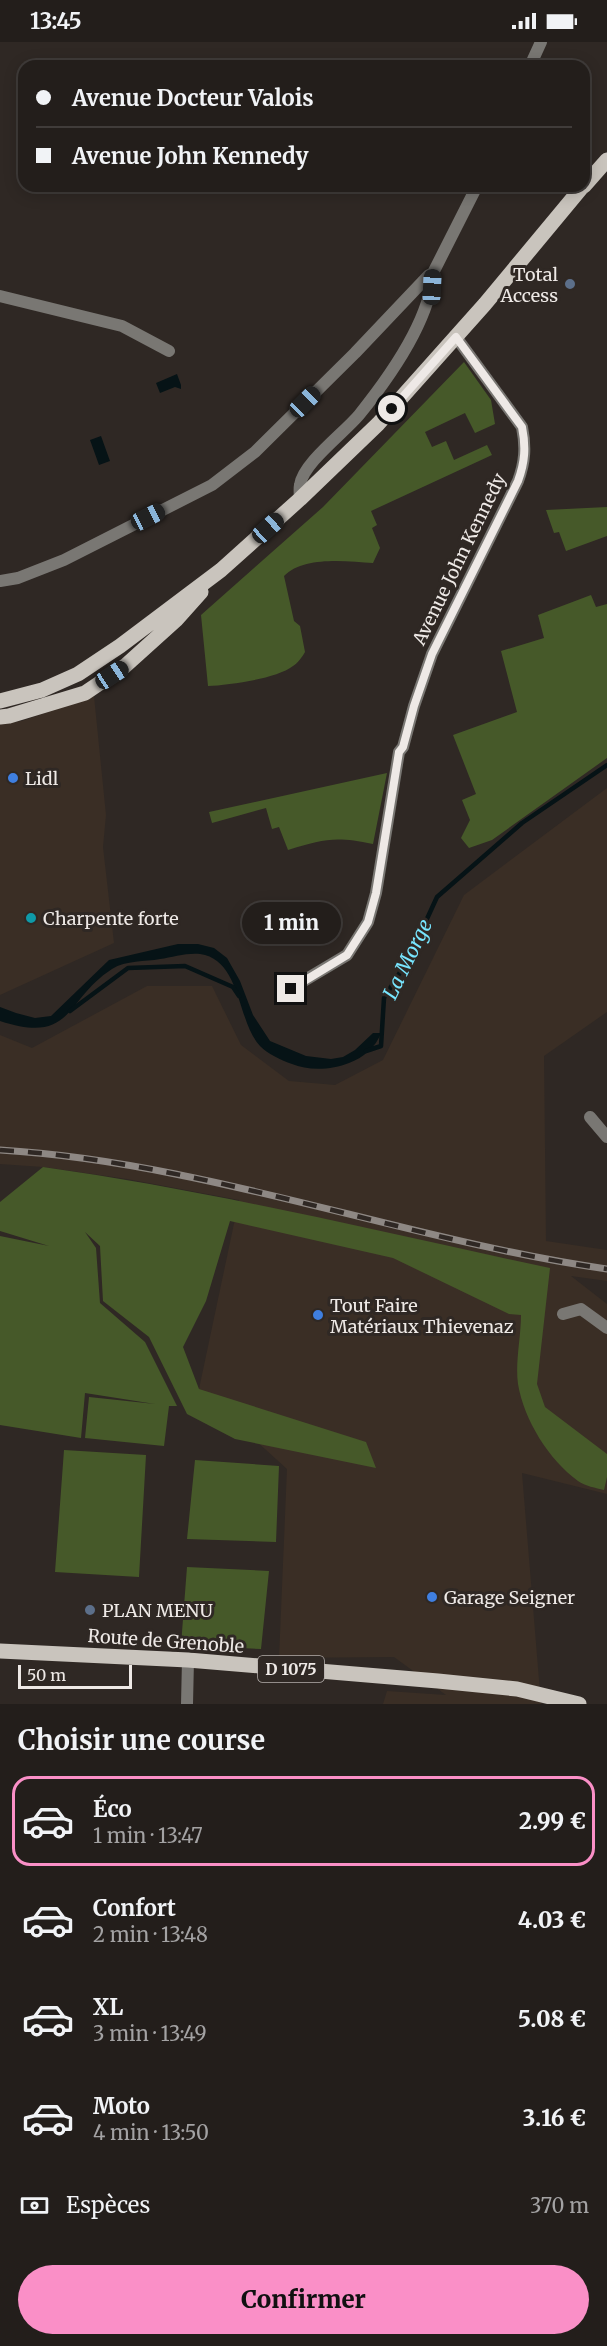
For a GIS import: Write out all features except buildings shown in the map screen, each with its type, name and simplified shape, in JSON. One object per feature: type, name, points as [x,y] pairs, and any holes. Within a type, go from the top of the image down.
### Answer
[{"type":"main road","points":[[590,178],[607,160]]},
{"type":"main road","points":[[0,701],[42,690],[78,674],[120,646],[221,570],[300,499],[378,424],[553,225],[578,192]]},
{"type":"main road","points":[[0,717],[85,693],[117,671],[176,620],[221,570]]},
{"type":"main road","name":"Route de Grenoble","points":[[0,1651],[188,1660],[517,1689],[579,1704]]},
{"type":"street","points":[[533,60],[541,42]]},
{"type":"street","points":[[300,499],[300,483],[307,470],[357,417],[390,374],[413,334],[432,287],[433,273],[474,192]]},
{"type":"street","points":[[0,581],[18,578],[64,560],[212,485],[255,452],[433,273]]},
{"type":"street","points":[[0,296],[122,326],[169,351]]},
{"type":"street","name":"Avenue John Kennedy","points":[[291,989],[347,955],[368,922],[376,893],[399,752],[403,747],[424,675],[524,465],[525,444],[522,427],[456,337]]},
{"type":"street","points":[[590,1117],[607,1137]]},
{"type":"street","points":[[563,1314],[581,1309],[607,1328]]},
{"type":"street","points":[[187,1704],[188,1660]]},
{"type":"shaded area","points":[[177,374],[181,389],[175,387],[160,393],[156,383]]},
{"type":"shaded area","points":[[101,436],[110,461],[99,465],[90,440]]},
{"type":"shaded area","points":[[94,696],[106,815],[103,847],[114,943],[0,995],[0,723],[22,721]]},
{"type":"shaded area","points":[[607,788],[607,1012],[544,1056],[546,1241],[607,1250],[607,1281],[571,1276],[607,1304],[607,1494],[522,1473],[541,1704],[383,1704],[387,1691],[446,1695],[394,1657],[279,1658],[287,1469],[199,1389],[239,1200],[127,1179],[43,1167],[0,1164],[0,1035],[32,1048],[147,986],[212,986],[241,1045],[289,1081],[335,1085],[383,1060],[464,895]]},
{"type":"shaded area","points":[[178,944],[198,944],[214,948],[227,958],[240,981],[253,1015],[270,1041],[306,1056],[331,1059],[343,1057],[355,1050],[373,1033],[381,1033],[379,1038],[359,1058],[335,1067],[305,1068],[279,1059],[263,1049],[253,1036],[226,970],[217,961],[205,955],[194,954],[117,966],[96,981],[66,1016],[55,1023],[42,1027],[24,1027],[0,1021],[0,1007],[35,1018],[51,1016],[109,960]]},
{"type":"green space","points":[[464,362],[491,400],[495,424],[475,433],[465,413],[425,432],[432,447],[446,441],[454,460],[487,445],[492,455],[371,511],[377,525],[372,528],[380,548],[373,563],[325,561],[302,565],[284,576],[294,621],[300,626],[305,652],[295,665],[264,678],[208,686],[201,615],[323,507]]},
{"type":"green space","points":[[607,507],[607,536],[566,551],[559,532],[554,533],[546,510]]},
{"type":"green space","points":[[591,595],[596,607],[607,604],[607,758],[492,840],[469,848],[461,838],[470,820],[462,800],[476,794],[453,735],[517,712],[501,651],[544,638],[538,615]]},
{"type":"green space","points":[[387,773],[373,844],[339,839],[311,843],[288,850],[279,827],[272,829],[266,808],[212,823],[209,812]]},
{"type":"green space","points":[[43,1167],[234,1200],[550,1268],[537,1384],[545,1407],[607,1454],[607,1477],[604,1490],[581,1483],[567,1472],[548,1451],[532,1425],[518,1384],[521,1315],[509,1314],[393,1258],[230,1221],[206,1301],[183,1347],[199,1389],[366,1442],[376,1468],[235,1439],[187,1414],[149,1337],[103,1301],[100,1246],[85,1232],[96,1248],[100,1303],[145,1342],[177,1406],[169,1406],[164,1446],[85,1438],[89,1397],[155,1404],[85,1393],[81,1438],[0,1425],[0,1236],[49,1246],[0,1231],[0,1202]]},
{"type":"green space","points":[[64,1450],[146,1455],[139,1577],[55,1572]]},
{"type":"green space","points":[[195,1460],[279,1466],[276,1542],[187,1539]]},
{"type":"green space","points":[[187,1567],[269,1571],[261,1649],[181,1645]]},
{"type":"waterway","name":"La Morge","points":[[366,1051],[381,1046],[384,998],[409,958],[437,897],[522,823],[607,765]]},
{"type":"waterway","name":"La Morge","points":[[70,1011],[128,968],[185,966],[233,987],[239,996]]},
{"type":"railway","points":[[0,1150],[77,1157],[153,1170],[229,1185],[455,1240],[607,1269]]},
{"type":"place","name":"Total Access","points":[[570,284]]},
{"type":"place","name":"Lidl","points":[[13,778]]},
{"type":"place","name":"Charpente forte","points":[[31,918]]},
{"type":"place","name":"Tout Faire Matériaux Thievenaz","points":[[318,1315]]},
{"type":"place","name":"Garage Seigner","points":[[432,1597]]},
{"type":"place","name":"PLAN MENU","points":[[90,1610]]},
{"type":"route","points":[[291,989],[347,955],[368,922],[376,893],[399,752],[403,747],[424,675],[438,641],[524,465],[525,444],[522,427],[456,337],[392,409]]}]
